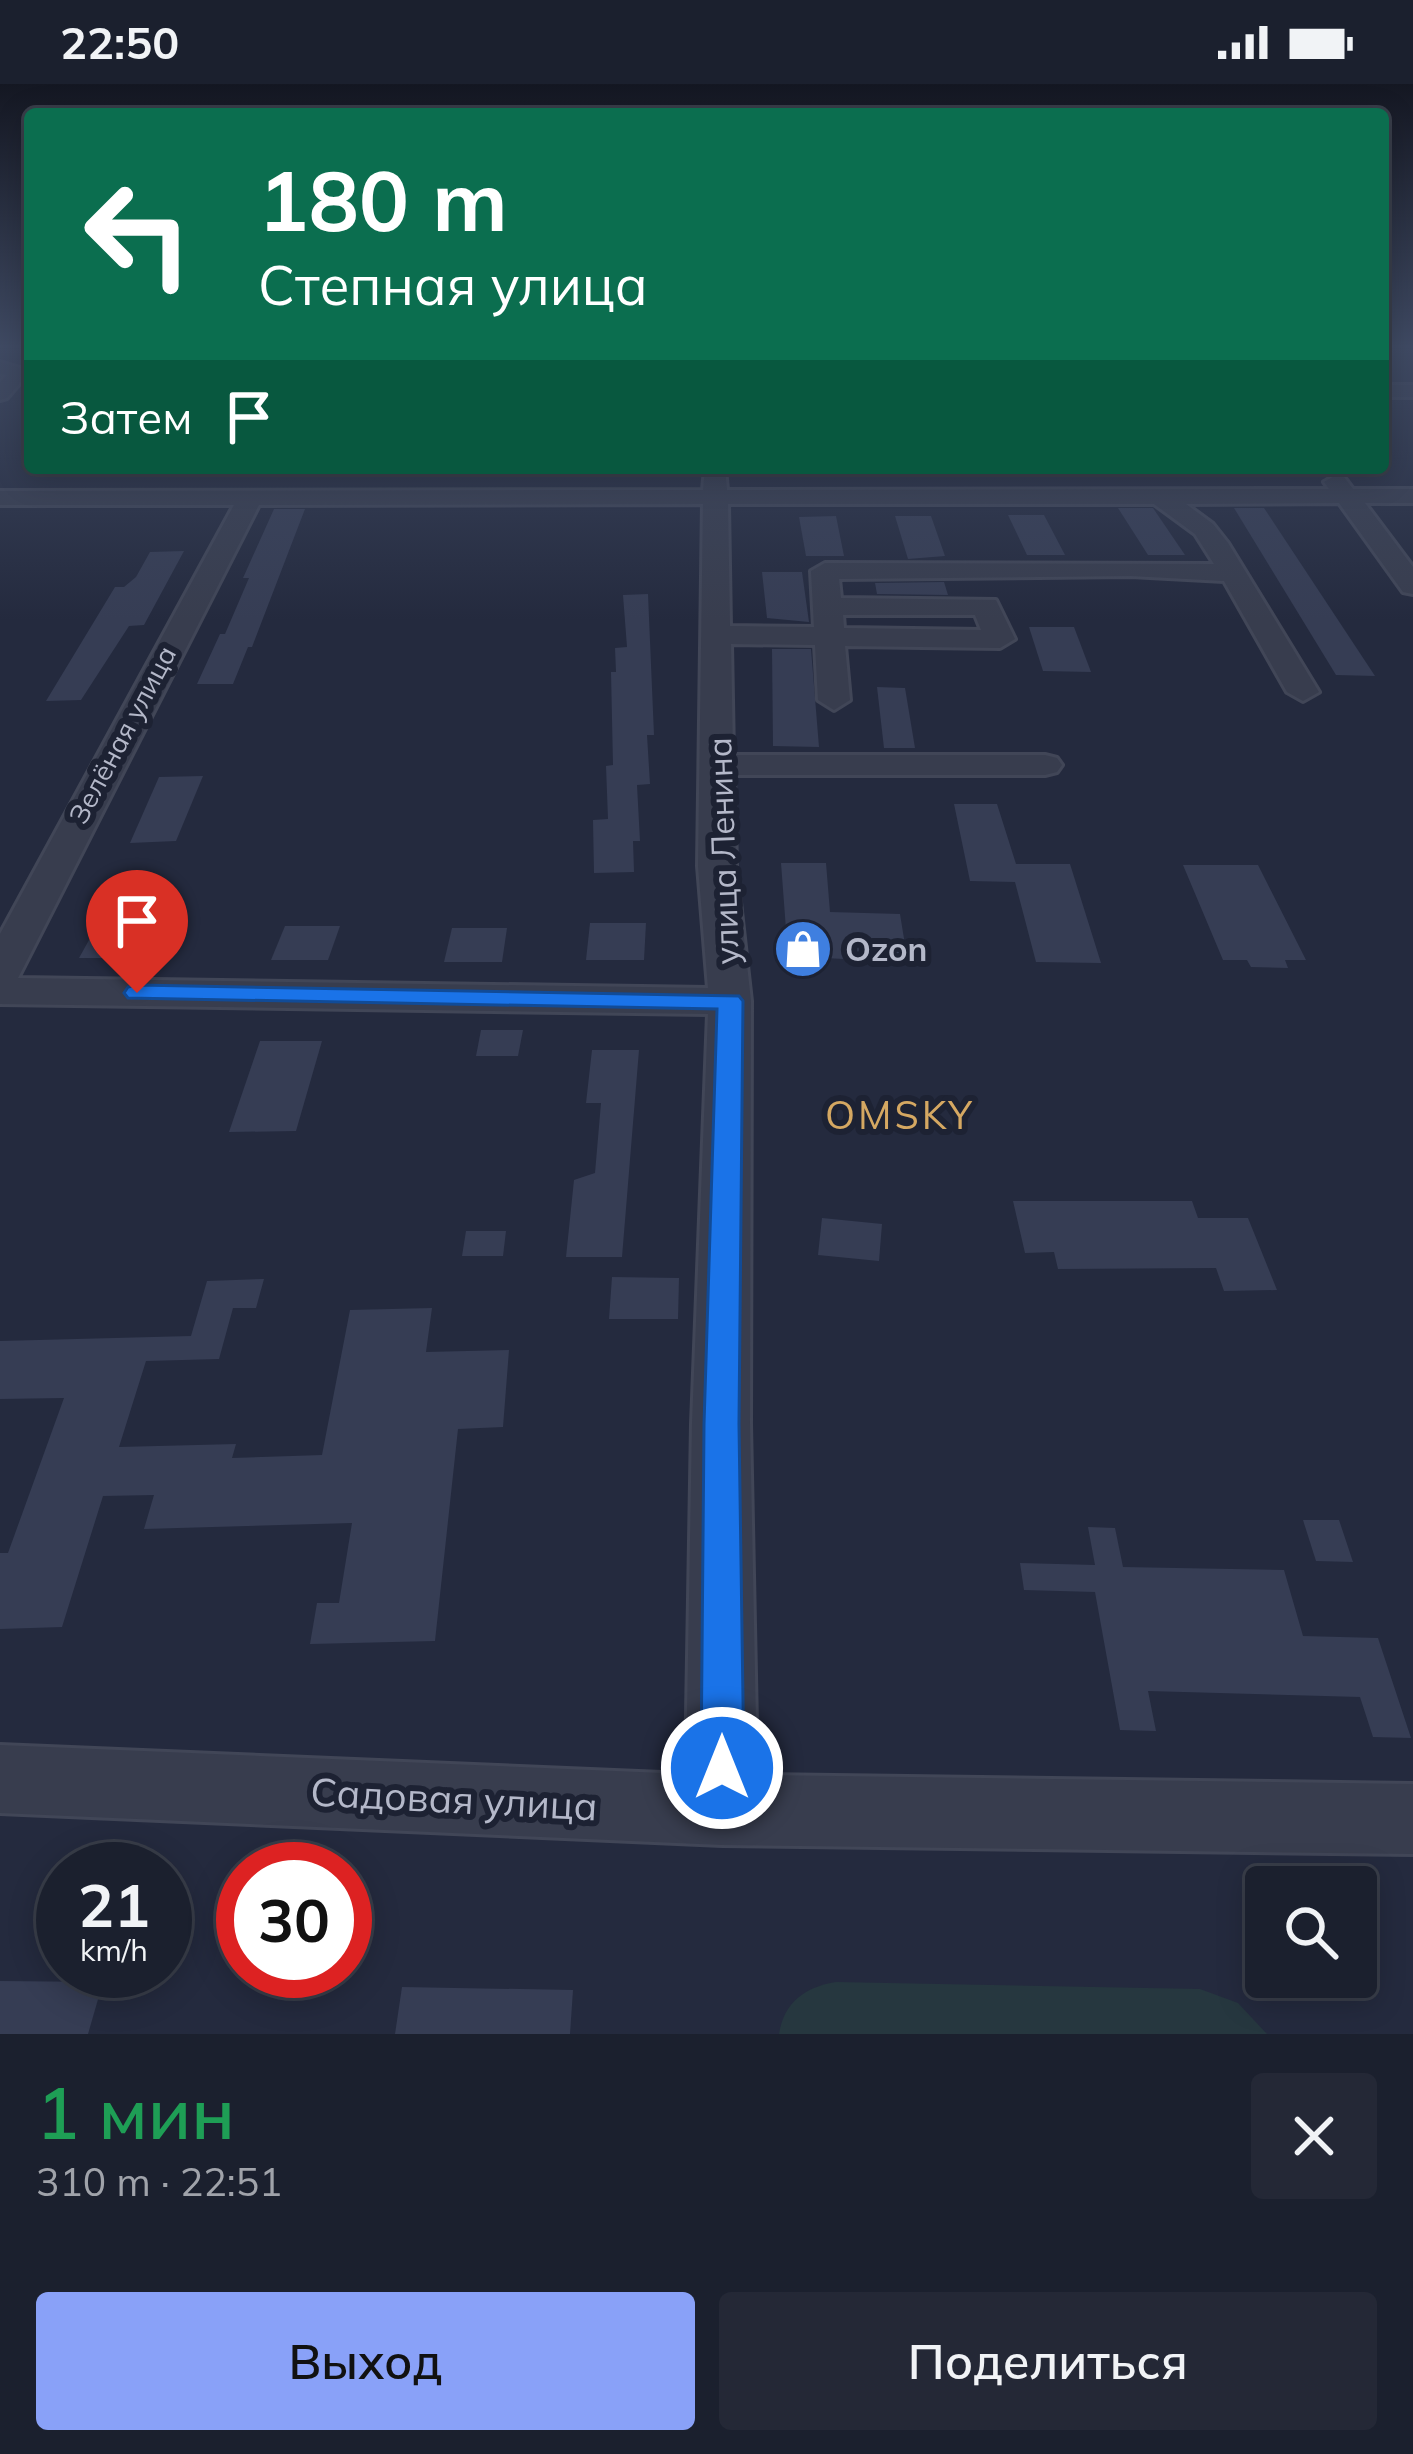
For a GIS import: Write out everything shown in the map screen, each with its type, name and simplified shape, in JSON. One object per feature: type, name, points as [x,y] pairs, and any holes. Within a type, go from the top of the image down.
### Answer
[{"type":"street","points":[[1330,474],[1399,548],[1413,586]]},
{"type":"street","points":[[0,498],[251,497],[715,482],[848,531],[896,572],[1121,565],[1233,573]]},
{"type":"street","name":"улица Ленина","points":[[715,482],[717,866],[730,1001],[721,1424],[722,1810]]},
{"type":"street","points":[[848,531],[1161,497],[1413,496]]},
{"type":"street","name":"Зелёная улица","points":[[0,974],[127,724],[251,497]]},
{"type":"street","points":[[1161,497],[1204,529],[1303,692]]},
{"type":"street","points":[[848,531],[885,529],[896,572]]},
{"type":"street","points":[[833,700],[825,571],[848,531]]},
{"type":"street","points":[[716,635],[828,622]]},
{"type":"street","points":[[718,765],[1045,765]]},
{"type":"street","points":[[0,991],[730,1001]]},
{"type":"street","name":"Садовая улица","points":[[0,1779],[722,1810],[1413,1820]]},
{"type":"shaded area","points":[[836,1982],[1200,1989],[1238,2003],[1267,2034],[779,2034],[786,2013],[798,1998]]},
{"type":"building","points":[[1118,508],[1153,508],[1185,555],[1148,555]]},
{"type":"building","points":[[1234,508],[1264,508],[1375,676],[1336,675]]},
{"type":"building","points":[[274,509],[305,509],[252,647],[233,684],[197,684],[220,634],[225,634],[249,578],[243,578]]},
{"type":"building","points":[[1008,515],[1044,515],[1065,555],[1027,555]]},
{"type":"building","points":[[836,516],[844,556],[806,556],[799,517]]},
{"type":"building","points":[[895,516],[931,516],[945,556],[908,559]]},
{"type":"building","points":[[184,551],[144,625],[129,626],[81,700],[46,701],[115,587],[124,587],[136,577],[150,552]]},
{"type":"building","points":[[762,572],[802,572],[809,622],[767,618]]},
{"type":"building","points":[[944,582],[948,595],[877,594],[875,583]]},
{"type":"building","points":[[648,594],[654,735],[647,735],[650,784],[637,785],[640,841],[633,841],[634,872],[594,873],[593,820],[608,819],[606,766],[613,765],[611,672],[616,672],[615,648],[627,647],[623,595]]},
{"type":"building","points":[[1029,627],[1074,627],[1091,672],[1043,671]]},
{"type":"building","points":[[772,649],[811,649],[819,747],[773,746]]},
{"type":"building","points":[[877,687],[905,688],[915,748],[884,748]]},
{"type":"building","points":[[203,776],[176,841],[130,843],[159,777]]},
{"type":"building","points":[[954,804],[997,804],[1016,864],[1070,864],[1101,963],[1036,962],[1015,882],[970,881]]},
{"type":"building","points":[[781,863],[826,863],[830,912],[900,914],[907,957],[880,957],[881,961],[788,956]]},
{"type":"building","points":[[1183,865],[1258,865],[1306,960],[1285,960],[1288,968],[1223,960]]},
{"type":"building","points":[[590,923],[646,923],[644,960],[586,960]]},
{"type":"building","points":[[98,924],[153,924],[136,958],[79,958]]},
{"type":"building","points":[[285,926],[340,926],[328,960],[271,960]]},
{"type":"building","points":[[452,928],[507,928],[502,962],[444,962]]},
{"type":"building","points":[[481,1030],[523,1030],[518,1056],[476,1056]]},
{"type":"building","points":[[260,1041],[322,1041],[296,1131],[229,1132]]},
{"type":"building","points":[[592,1050],[639,1050],[622,1257],[566,1257],[574,1180],[595,1173],[601,1103],[586,1103]]},
{"type":"building","points":[[1013,1201],[1192,1201],[1198,1218],[1248,1218],[1277,1290],[1224,1291],[1216,1268],[1058,1269],[1054,1252],[1025,1253]]},
{"type":"building","points":[[822,1218],[882,1224],[879,1261],[818,1255]]},
{"type":"building","points":[[466,1231],[506,1231],[503,1256],[462,1256]]},
{"type":"building","points":[[612,1277],[679,1278],[678,1319],[609,1319]]},
{"type":"building","points":[[264,1279],[256,1308],[233,1308],[219,1359],[146,1361],[119,1447],[236,1444],[232,1458],[322,1455],[350,1310],[432,1308],[426,1352],[509,1350],[503,1427],[458,1429],[435,1641],[310,1644],[317,1603],[339,1603],[352,1523],[144,1529],[154,1495],[103,1496],[62,1627],[0,1629],[0,1553],[8,1553],[64,1398],[0,1399],[0,1341],[191,1336],[207,1281]]},
{"type":"building","points":[[1303,1520],[1339,1520],[1353,1562],[1316,1561]]},
{"type":"building","points":[[1088,1527],[1115,1528],[1123,1567],[1284,1570],[1303,1636],[1378,1638],[1411,1738],[1373,1737],[1360,1697],[1148,1691],[1156,1731],[1120,1730],[1095,1592],[1024,1590],[1020,1563],[1095,1565]]},
{"type":"building","points":[[0,1981],[36,1981],[36,1998],[98,1998],[88,2034],[0,2034]]},
{"type":"building","points":[[402,1987],[573,1990],[570,2034],[395,2034]]},
{"type":"place","name":"Ozon","points":[[803,949]]},
{"type":"district","name":"OMSKY","points":[[900,1115]]},
{"type":"route","points":[[137,993],[730,1001],[721,1424],[722,1768]]}]
